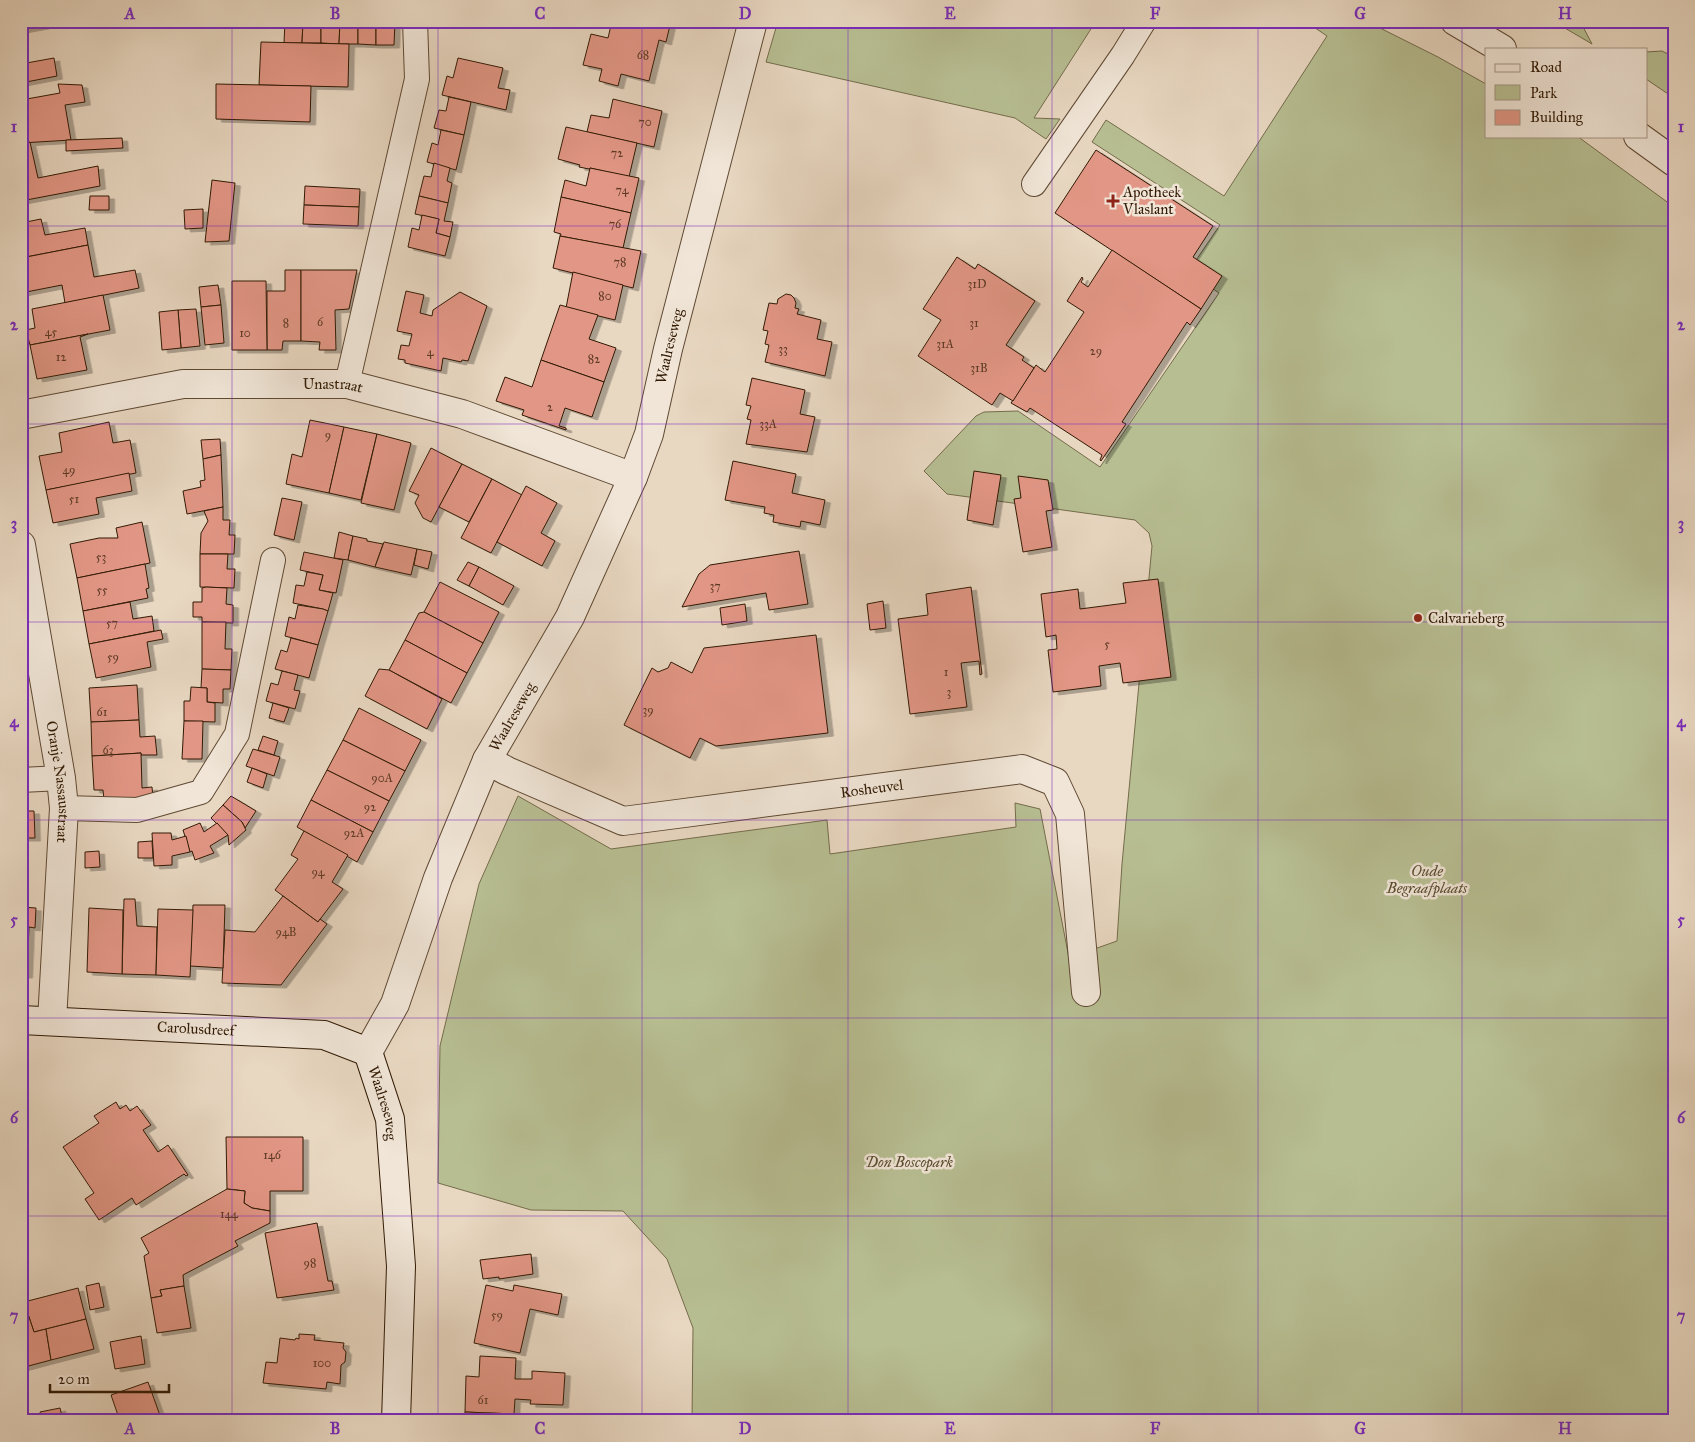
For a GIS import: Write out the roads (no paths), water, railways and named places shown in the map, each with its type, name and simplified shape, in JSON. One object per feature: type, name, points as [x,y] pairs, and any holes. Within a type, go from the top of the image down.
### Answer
[{"type":"street","name":"Waalreseweg","points":[[396,1421],[402,1266],[390,1119],[368,1052],[394,1004],[438,878],[487,760],[570,617],[633,477],[649,434],[668,349],[753,21]]},
{"type":"street","points":[[1455,21],[1500,48]]},
{"type":"street","points":[[1641,138],[1674,162]]},
{"type":"street","name":"Unastraat","points":[[21,415],[183,384],[347,384],[462,414],[633,477]]},
{"type":"street","name":"Oranje Nassaustraat","points":[[21,545],[61,778],[64,808],[52,1022]]},
{"type":"street","name":"Rosheuvel","points":[[487,760],[507,771],[623,822],[1022,769],[1030,772],[1055,782],[1070,814],[1086,992]]},
{"type":"street","name":"Carolusdreef","points":[[21,1020],[324,1035],[368,1052]]},
{"type":"lane","points":[[347,384],[417,79],[415,21]]},
{"type":"lane","points":[[1034,184],[1123,56],[1144,21]]},
{"type":"lane","points":[[64,808],[137,810],[201,792],[237,734],[273,560]]},
{"type":"lane","points":[[21,780],[61,778]]},
{"type":"place","name":"Apotheek Vlaslant","points":[[1113,201]]},
{"type":"place","name":"Calvarieberg","points":[[1418,618]]},
{"type":"park label","name":"Oude Begraafplaats","points":[[1427,880]]},
{"type":"park label","name":"Don Boscopark","points":[[909,1162]]}]
